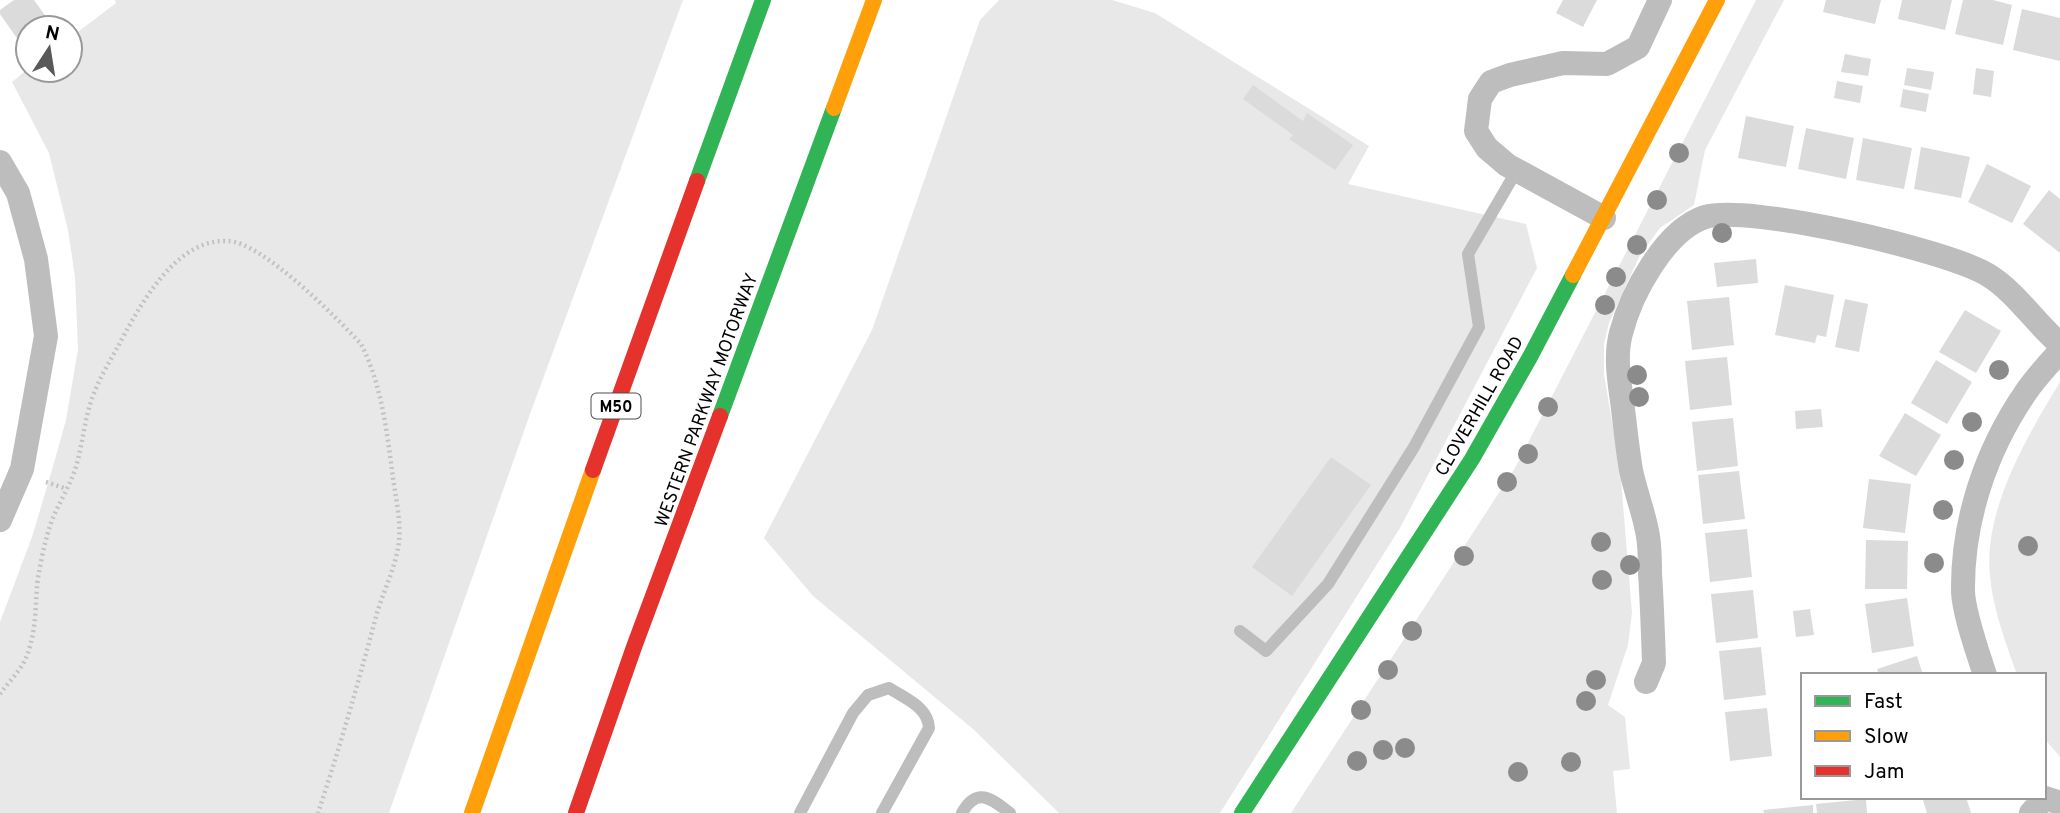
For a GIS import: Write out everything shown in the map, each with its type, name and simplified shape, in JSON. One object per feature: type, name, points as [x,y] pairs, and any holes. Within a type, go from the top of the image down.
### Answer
[{"type":"main road","name":"M50","points":[[472,813],[544,604],[763,0]]},
{"type":"main road","name":"WESTERN PARKWAY MOTORWAY","points":[[576,813],[639,635],[874,0]]},
{"type":"main road","name":"CLOVERHILL ROAD","points":[[1242,813],[1472,459],[1530,357],[1717,0]]},
{"type":"street","points":[[1604,218],[1507,165],[1487,148],[1476,131],[1480,99],[1491,82],[1510,75],[1563,63],[1607,64],[1638,47],[1660,0]]},
{"type":"street","points":[[0,162],[18,192],[36,259],[46,336],[22,470],[0,520]]},
{"type":"street","points":[[1646,682],[1654,663],[1648,533],[1631,470],[1618,357],[1621,333],[1641,285],[1665,246],[1682,229],[1707,217],[1741,216],[1843,231],[1922,250],[1986,274],[2011,291],[2060,344]]},
{"type":"street","points":[[1984,673],[1963,595],[1966,540],[1977,489],[2002,432],[2027,391],[2060,351]]},
{"type":"lane","points":[[1240,631],[1266,651],[1328,584],[1414,447],[1479,327],[1468,254],[1517,170]]},
{"type":"lane","points":[[800,813],[853,713],[868,695],[889,688],[924,711],[929,718],[929,728],[882,813]]},
{"type":"lane","points":[[962,813],[966,806],[980,798],[991,798],[1010,813]]},
{"type":"path","points":[[0,694],[22,665],[29,648],[36,614],[37,584],[48,530],[76,467],[93,393],[154,286],[177,261],[209,242],[229,241],[260,252],[360,344],[369,360],[379,391],[398,512],[399,540],[396,557],[383,594],[344,735],[318,813]]},
{"type":"path","points":[[46,482],[67,489]]},
{"type":"shaded area","points":[[115,0],[683,0],[530,414],[389,813],[0,813],[0,622],[32,537],[52,470],[66,420],[78,349],[75,277],[68,230],[49,153],[12,82],[84,84],[84,27],[116,3]]},
{"type":"shaded area","points":[[999,0],[1112,0],[1155,13],[1369,146],[1348,184],[1526,224],[1537,268],[1400,528],[1220,813],[1059,813],[973,729],[813,596],[764,538],[872,330],[980,20]]},
{"type":"shaded area","points":[[1756,0],[1784,0],[1705,150],[1694,205],[1660,228],[1639,257],[1609,323],[1604,344],[1604,375],[1620,468],[1632,613],[1628,645],[1608,705],[1625,717],[1630,769],[1613,771],[1617,813],[1291,813],[1515,468]]},
{"type":"shaded area","points":[[2060,382],[2060,757],[2046,740],[2046,673],[2016,673],[2000,626],[1990,576],[1993,526],[2000,500],[2034,426]]},
{"type":"building","points":[[14,0],[34,0],[44,14],[14,14],[14,34],[0,10]]},
{"type":"building","points":[[1563,0],[1597,0],[1583,27],[1556,13]]},
{"type":"building","points":[[1826,0],[1881,0],[1875,24],[1823,12]]},
{"type":"building","points":[[1902,0],[1952,0],[1945,30],[1898,19]]},
{"type":"building","points":[[1963,0],[1993,0],[2012,5],[2003,45],[1955,34]]},
{"type":"building","points":[[2022,9],[2060,18],[2060,61],[2013,50]]},
{"type":"building","points":[[1845,54],[1871,59],[1868,76],[1841,72]]},
{"type":"building","points":[[1907,68],[1934,72],[1931,90],[1904,85]]},
{"type":"building","points":[[1976,68],[1994,71],[1991,97],[1973,94]]},
{"type":"building","points":[[1837,81],[1863,86],[1860,103],[1834,98]]},
{"type":"building","points":[[1253,85],[1303,121],[1307,113],[1353,145],[1335,170],[1289,139],[1293,135],[1243,99]]},
{"type":"building","points":[[1903,89],[1929,94],[1926,112],[1900,107]]},
{"type":"building","points":[[1746,116],[1794,126],[1786,167],[1738,158]]},
{"type":"building","points":[[1806,128],[1854,138],[1846,179],[1798,169]]},
{"type":"building","points":[[1863,138],[1912,148],[1904,189],[1856,180]]},
{"type":"building","points":[[1921,147],[1970,157],[1961,198],[1914,189]]},
{"type":"building","points":[[1987,164],[2031,186],[2012,223],[1968,202]]},
{"type":"building","points":[[2049,190],[2060,199],[2060,253],[2023,224]]},
{"type":"building","points":[[1756,259],[1758,283],[1717,287],[1714,263]]},
{"type":"building","points":[[1785,285],[1834,295],[1826,337],[1817,335],[1815,343],[1775,335]]},
{"type":"building","points":[[1729,297],[1734,345],[1692,350],[1687,301]]},
{"type":"building","points":[[1845,299],[1868,304],[1859,352],[1835,347]]},
{"type":"building","points":[[1965,310],[2001,331],[1976,373],[1939,352]]},
{"type":"building","points":[[1727,357],[1732,405],[1690,410],[1685,361]]},
{"type":"building","points":[[1936,360],[1972,382],[1947,424],[1911,403]]},
{"type":"building","points":[[1821,409],[1823,427],[1796,429],[1795,411]]},
{"type":"building","points":[[1905,413],[1941,435],[1916,476],[1879,456]]},
{"type":"building","points":[[1733,418],[1738,466],[1697,471],[1692,422]]},
{"type":"building","points":[[1331,457],[1371,485],[1292,596],[1252,567]]},
{"type":"building","points":[[1739,471],[1745,519],[1703,524],[1698,475]]},
{"type":"building","points":[[1869,479],[1911,484],[1905,533],[1863,528]]},
{"type":"building","points":[[1747,529],[1752,577],[1710,582],[1705,533]]},
{"type":"building","points":[[1866,540],[1908,541],[1907,589],[1865,589]]},
{"type":"building","points":[[1753,590],[1758,638],[1716,643],[1711,594]]},
{"type":"building","points":[[1907,598],[1914,646],[1872,653],[1865,604]]},
{"type":"building","points":[[1810,609],[1814,635],[1796,637],[1793,611]]},
{"type":"building","points":[[1761,647],[1766,695],[1724,700],[1719,651]]},
{"type":"building","points":[[1917,656],[1922,673],[1878,673],[1877,669]]},
{"type":"building","points":[[1767,708],[1772,756],[1730,761],[1725,712]]},
{"type":"building","points":[[1866,799],[1867,813],[1817,813],[1816,804]]},
{"type":"building","points":[[1923,799],[1967,799],[1971,813],[1927,813]]},
{"type":"building","points":[[1813,805],[1813,813],[1764,813],[1763,810]]},
{"type":"traffic: fast","points":[[697,181],[763,0]]},
{"type":"traffic: fast","points":[[720,416],[834,108]]},
{"type":"traffic: fast","points":[[1242,813],[1472,459],[1573,275]]},
{"type":"traffic: slow","points":[[834,108],[874,0]]},
{"type":"traffic: slow","points":[[1573,275],[1717,0]]},
{"type":"traffic: slow","points":[[472,813],[593,470]]},
{"type":"traffic: jam","points":[[593,470],[697,181]]},
{"type":"traffic: jam","points":[[576,813],[720,416]]}]
